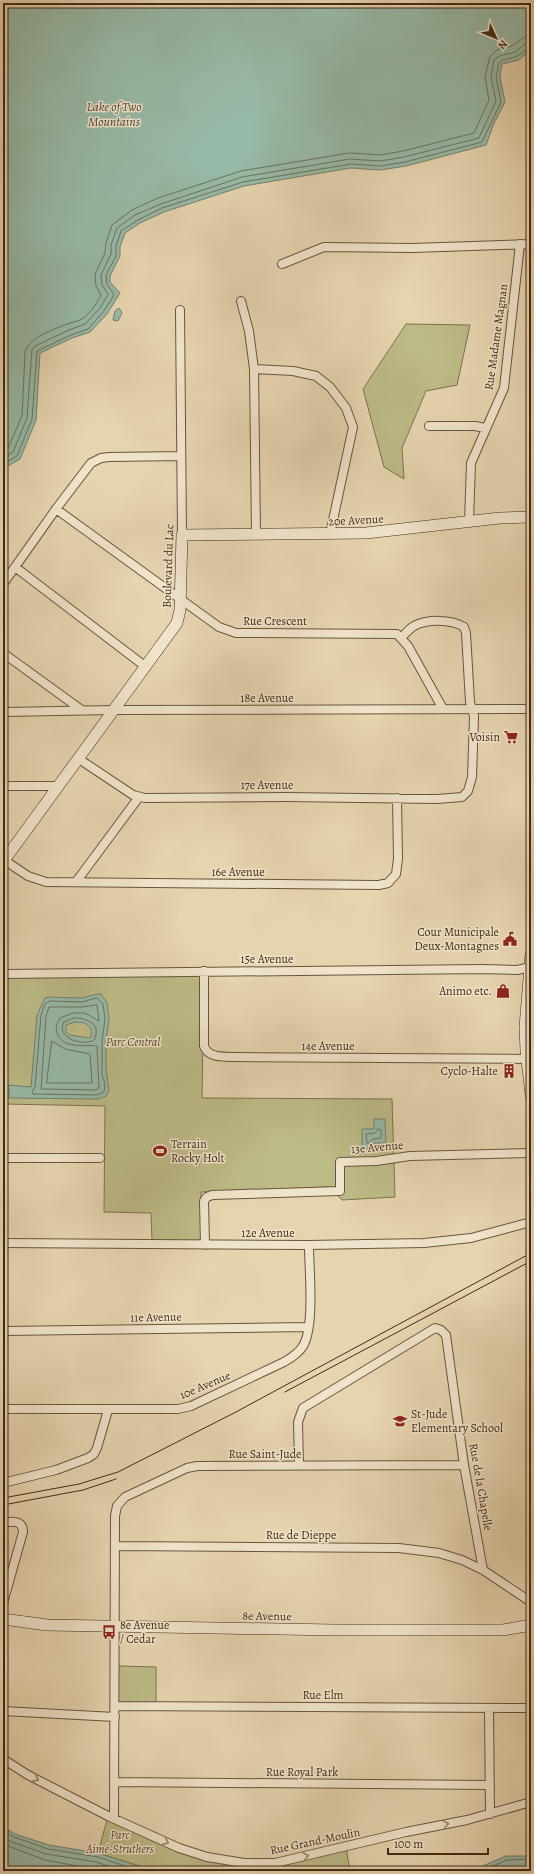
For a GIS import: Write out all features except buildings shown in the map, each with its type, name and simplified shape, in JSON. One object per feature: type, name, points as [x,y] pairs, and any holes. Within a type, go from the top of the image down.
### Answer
[{"type":"street","name":"Rue Madame Magnan","points":[[469,522],[471,463],[485,428],[491,419],[504,388],[520,244]]},
{"type":"street","points":[[282,264],[324,247],[412,248],[531,244]]},
{"type":"street","points":[[242,301],[250,331],[254,369],[256,534]]},
{"type":"street","name":"Boulevard du Lac","points":[[4,861],[177,623],[181,599],[182,535],[182,348],[180,310]]},
{"type":"street","points":[[254,369],[293,371],[316,376],[330,386],[346,408],[353,427],[330,534]]},
{"type":"street","points":[[429,426],[475,426],[485,428]]},
{"type":"street","points":[[3,584],[56,509],[91,463],[101,458],[181,456]]},
{"type":"street","name":"Rue Crescent","points":[[56,509],[219,627],[236,633],[385,633],[397,634],[402,637]]},
{"type":"street","name":"20e Avenue","points":[[182,535],[330,534],[380,532],[508,518],[531,517]]},
{"type":"street","points":[[15,567],[146,667]]},
{"type":"street","points":[[443,709],[402,637],[412,627],[423,622],[452,622],[464,627],[470,702],[472,709]]},
{"type":"street","points":[[3,653],[83,711]]},
{"type":"street","name":"17e Avenue","points":[[139,797],[456,799],[465,795],[472,778],[474,716],[472,709]]},
{"type":"street","name":"18e Avenue","points":[[3,712],[114,710],[531,709]]},
{"type":"street","points":[[76,882],[139,797],[79,759]]},
{"type":"street","points":[[3,786],[58,786]]},
{"type":"street","name":"16e Avenue","points":[[4,861],[28,876],[46,882],[371,885],[388,883],[396,874],[398,859],[397,798]]},
{"type":"street","points":[[531,954],[525,1020],[531,1095]]},
{"type":"street","name":"15e Avenue","points":[[3,974],[204,971],[517,970],[530,967]]},
{"type":"street","name":"14e Avenue","points":[[204,971],[204,1046],[208,1053],[215,1056],[529,1059]]},
{"type":"street","name":"13e Avenue","points":[[205,1245],[204,1203],[207,1198],[212,1195],[340,1191],[340,1162],[380,1161],[410,1156],[531,1153]]},
{"type":"street","points":[[3,1158],[100,1158]]},
{"type":"street","name":"12e Avenue","points":[[3,1243],[205,1245],[424,1243],[471,1238],[531,1222]]},
{"type":"street","name":"10e Avenue","points":[[3,1409],[178,1409],[191,1406],[290,1358],[304,1346],[308,1327],[310,1311],[309,1245]]},
{"type":"street","name":"11e Avenue","points":[[3,1331],[308,1327]]},
{"type":"street","name":"Rue de la Chapelle","points":[[299,1466],[298,1422],[303,1408],[435,1328],[441,1330],[446,1335],[464,1465],[483,1570]]},
{"type":"street","points":[[3,1483],[56,1470],[88,1458],[97,1448],[108,1410]]},
{"type":"street","name":"Rue Saint-Jude","points":[[114,1819],[115,1516],[117,1506],[125,1497],[186,1468],[197,1466],[464,1465]]},
{"type":"street","points":[[3,1523],[16,1521],[23,1527],[24,1532],[3,1603]]},
{"type":"street","name":"Rue de Dieppe","points":[[116,1546],[399,1548],[439,1553],[462,1560],[483,1570]]},
{"type":"street","points":[[483,1570],[531,1602]]},
{"type":"street","name":"8e Avenue","points":[[3,1619],[47,1625],[348,1630],[503,1630],[531,1625]]},
{"type":"street","name":"Rue Elm","points":[[115,1706],[531,1708]]},
{"type":"street","points":[[489,1708],[490,1814]]},
{"type":"street","points":[[3,1711],[115,1717]]},
{"type":"street","name":"Rue Grand-Moulin","points":[[3,1759],[28,1775],[114,1819],[179,1848],[207,1858],[244,1863],[275,1863],[490,1814],[531,1802]]},
{"type":"street","name":"Rue Royal Park","points":[[114,1782],[490,1785]]},
{"type":"green space","points":[[406,324],[470,325],[457,385],[426,391],[402,448],[404,479],[384,467],[363,389]]},
{"type":"green space","name":"Parc Central","points":[[204,971],[202,1098],[392,1099],[395,1197],[342,1200],[329,1187],[201,1192],[201,1241],[152,1241],[151,1213],[104,1212],[105,1106],[3,1104],[3,974]]},
{"type":"green space","points":[[119,1666],[156,1667],[156,1704],[117,1704]]},
{"type":"green space","name":"Parc Aimé-Struthers","points":[[108,1816],[207,1857],[275,1863],[346,1847],[350,1871],[156,1871],[98,1853]]},
{"type":"water","name":"Lake of Two Mountains","points":[[3,3],[531,3],[531,50],[519,60],[502,64],[500,77],[505,102],[494,123],[486,145],[406,166],[380,170],[351,168],[244,186],[164,212],[140,223],[125,233],[120,247],[120,256],[110,276],[110,282],[120,293],[107,314],[90,332],[72,338],[40,353],[36,420],[20,459],[3,469]]},
{"type":"water","points":[[119,308],[122,313],[118,321],[113,320],[115,311]]},
{"type":"water","points":[[101,994],[107,1003],[109,1019],[106,1041],[106,1068],[109,1091],[106,1096],[98,1099],[9,1098],[9,1085],[31,1087],[37,1015],[45,998],[81,998]],"holes":[[[79,1022],[90,1027],[91,1037],[69,1035],[66,1032],[66,1025]]]},
{"type":"water","points":[[374,1119],[385,1119],[386,1143],[374,1143],[374,1149],[362,1149],[362,1129],[374,1129]]},
{"type":"water","points":[[3,1827],[15,1834],[49,1845],[98,1853],[154,1871],[3,1871]]},
{"type":"water","points":[[506,1856],[531,1856],[531,1871],[471,1871]]},
{"type":"tram line","points":[[3,1498],[79,1484],[118,1472],[234,1413],[531,1253]]},
{"type":"tram line","points":[[285,1392],[531,1261]]},
{"type":"tram line","points":[[3,1505],[83,1490],[116,1479]]},
{"type":"place","name":"Voisin","points":[[511,737]]},
{"type":"place","name":"Cour Municipale Deux-Montagnes","points":[[510,939]]},
{"type":"place","name":"Animo etc.","points":[[503,991]]},
{"type":"place","name":"Cyclo-Halte","points":[[509,1071]]},
{"type":"place","name":"Terrain Rocky Holt","points":[[160,1151]]},
{"type":"place","name":"St-Jude Elementary School","points":[[400,1421]]},
{"type":"place","name":"8e Avenue / Cedar","points":[[109,1632]]}]
